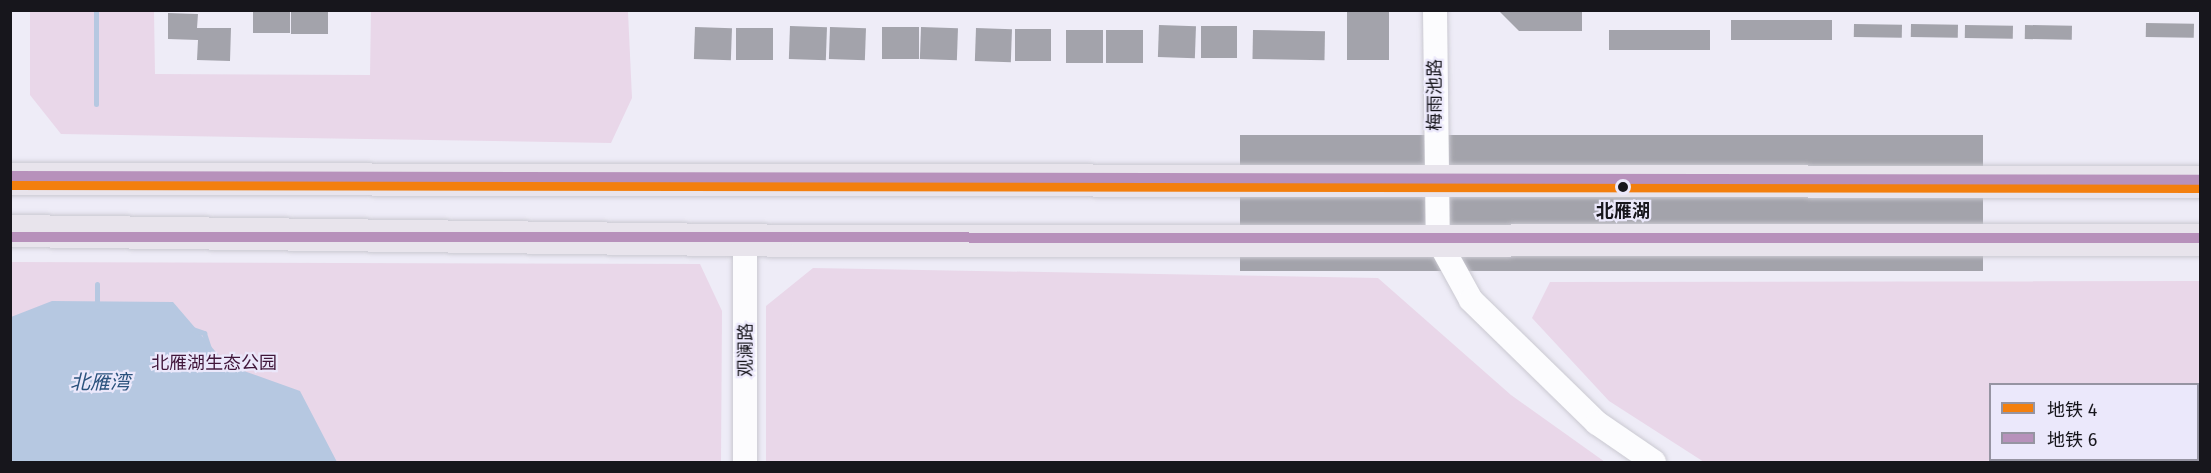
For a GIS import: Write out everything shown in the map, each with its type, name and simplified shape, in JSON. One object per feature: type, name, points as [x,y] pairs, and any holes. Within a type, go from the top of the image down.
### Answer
[{"type":"main road","points":[[10,179],[2200,182]]},
{"type":"main road","points":[[10,231],[745,238],[2200,240]]},
{"type":"street","name":"梅雨池路","points":[[1436,10],[1435,180],[1438,240]]},
{"type":"street","name":"观澜路","points":[[745,238],[746,462]]},
{"type":"street","points":[[1438,240],[1471,300],[1597,423],[1654,462]]},
{"type":"green space","points":[[30,11],[154,11],[155,74],[370,75],[371,11],[628,12],[632,98],[611,143],[61,134],[30,95]]},
{"type":"green space","name":"北雁湖生态公园","points":[[11,262],[700,264],[722,311],[721,462],[11,462]]},
{"type":"green space","points":[[813,268],[1378,278],[1511,395],[1605,462],[766,462],[766,306]]},
{"type":"green space","points":[[2200,281],[2200,462],[1704,462],[1609,401],[1532,318],[1550,282]]},
{"type":"water","name":"北雁湾","points":[[52,301],[173,302],[227,365],[300,391],[337,462],[11,462],[11,317]]},
{"type":"building","points":[[253,10],[290,10],[290,33],[253,33]]},
{"type":"building","points":[[291,10],[328,10],[328,34],[291,34]]},
{"type":"building","points":[[1347,10],[1389,10],[1389,60],[1347,60]]},
{"type":"building","points":[[1498,10],[1582,10],[1582,31],[1519,31]]},
{"type":"building","points":[[168,13],[198,14],[197,28],[231,28],[230,61],[197,60],[198,40],[168,39]]},
{"type":"building","points":[[1731,20],[1832,20],[1832,40],[1731,40]]},
{"type":"building","points":[[2146,23],[2194,24],[2194,38],[2146,37]]},
{"type":"building","points":[[1854,24],[1902,25],[1902,38],[1854,37]]},
{"type":"building","points":[[1911,24],[1958,25],[1958,38],[1911,37]]},
{"type":"building","points":[[1159,25],[1196,26],[1195,58],[1158,57]]},
{"type":"building","points":[[1965,25],[2013,26],[2013,39],[1965,38]]},
{"type":"building","points":[[2025,25],[2072,26],[2072,40],[2025,39]]},
{"type":"building","points":[[790,26],[827,27],[826,60],[789,59]]},
{"type":"building","points":[[1201,26],[1237,26],[1237,58],[1201,58]]},
{"type":"building","points":[[695,27],[732,28],[731,60],[694,59]]},
{"type":"building","points":[[830,27],[866,28],[865,60],[829,59]]},
{"type":"building","points":[[882,27],[919,27],[919,59],[882,59]]},
{"type":"building","points":[[921,27],[958,28],[957,60],[920,59]]},
{"type":"building","points":[[736,28],[773,28],[773,60],[736,60]]},
{"type":"building","points":[[976,28],[1012,29],[1011,62],[975,61]]},
{"type":"building","points":[[1015,29],[1051,29],[1051,61],[1015,61]]},
{"type":"building","points":[[1066,30],[1103,30],[1103,63],[1066,63]]},
{"type":"building","points":[[1106,30],[1143,30],[1143,63],[1106,63]]},
{"type":"building","points":[[1253,30],[1325,31],[1324,60],[1252,59]]},
{"type":"building","points":[[1609,30],[1710,30],[1710,50],[1609,50]]},
{"type":"building","name":"北雁湖","points":[[1240,135],[1983,135],[1983,271],[1240,271]]},
{"type":"waterway","points":[[96,10],[96,104]]},
{"type":"waterway","points":[[97,284],[97,307]]},
{"type":"waterway","points":[[192,329],[204,333],[209,348]]},
{"type":"metro line","name":"6","points":[[10,176],[2200,180]]},
{"type":"metro line","name":"4","points":[[10,185],[2200,188]]},
{"type":"metro line","name":"6","points":[[10,237],[2200,238]]},
{"type":"place","name":"北雁湖","points":[[1623,187]]}]
